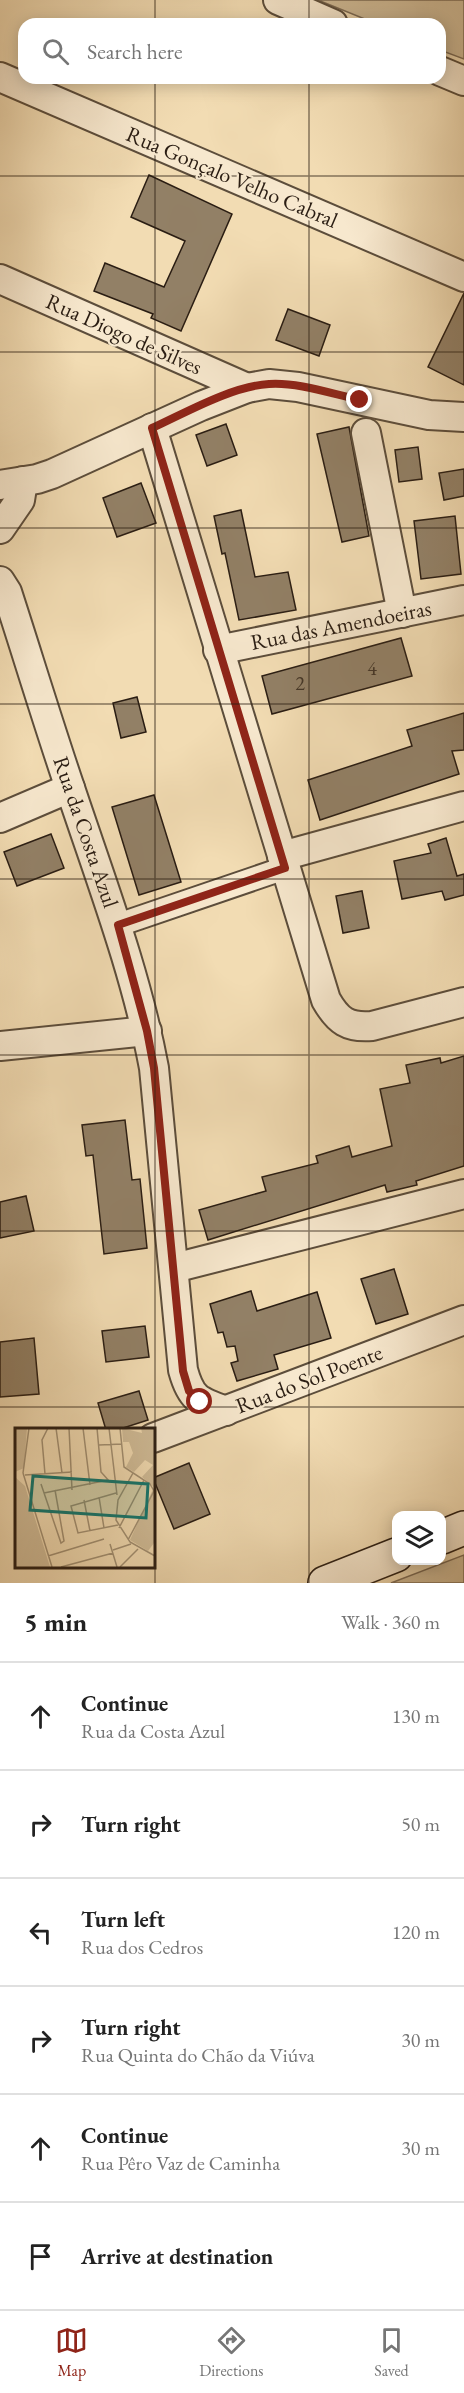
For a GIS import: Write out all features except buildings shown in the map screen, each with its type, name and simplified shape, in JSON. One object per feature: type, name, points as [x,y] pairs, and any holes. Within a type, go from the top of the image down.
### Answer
[{"type":"main road","points":[[446,1535],[464,1528]]},
{"type":"main road","points":[[325,1583],[392,1557]]},
{"type":"street","points":[[278,0],[319,18]]},
{"type":"street","points":[[446,74],[464,81]]},
{"type":"street","name":"Rua Gonçalo Velho Cabral","points":[[0,77],[464,277]]},
{"type":"street","name":"Rua Diogo de Silves","points":[[0,279],[247,388]]},
{"type":"street","points":[[0,529],[20,500],[12,483],[52,474],[247,388],[269,384],[298,387],[429,415],[464,417]]},
{"type":"street","points":[[152,428],[326,1000],[334,1015],[344,1024],[358,1027],[464,1002]]},
{"type":"street","points":[[366,433],[402,613]]},
{"type":"street","name":"Rua da Costa Azul","points":[[0,580],[7,592],[70,788],[118,925],[147,1031],[154,1068],[183,1371],[189,1391],[200,1402],[226,1411]]},
{"type":"street","name":"Rua das Amendoeiras","points":[[218,650],[464,600]]},
{"type":"street","points":[[0,818],[70,788]]},
{"type":"street","points":[[118,925],[284,862],[464,806]]},
{"type":"street","points":[[0,1046],[147,1031]]},
{"type":"street","points":[[174,1268],[464,1194]]},
{"type":"street","name":"Rua do Sol Poente","points":[[154,1438],[464,1320]]},
{"type":"shaded area","points":[[318,0],[464,0],[464,59],[446,52],[446,18],[362,18]]},
{"type":"shaded area","points":[[464,1555],[464,1583],[391,1583],[438,1565],[446,1565],[446,1562]]},
{"type":"route","points":[[200,1402],[189,1391],[183,1371],[154,1068],[147,1031],[118,925],[285,868],[152,428],[247,388],[269,384],[298,387],[360,400]]}]
